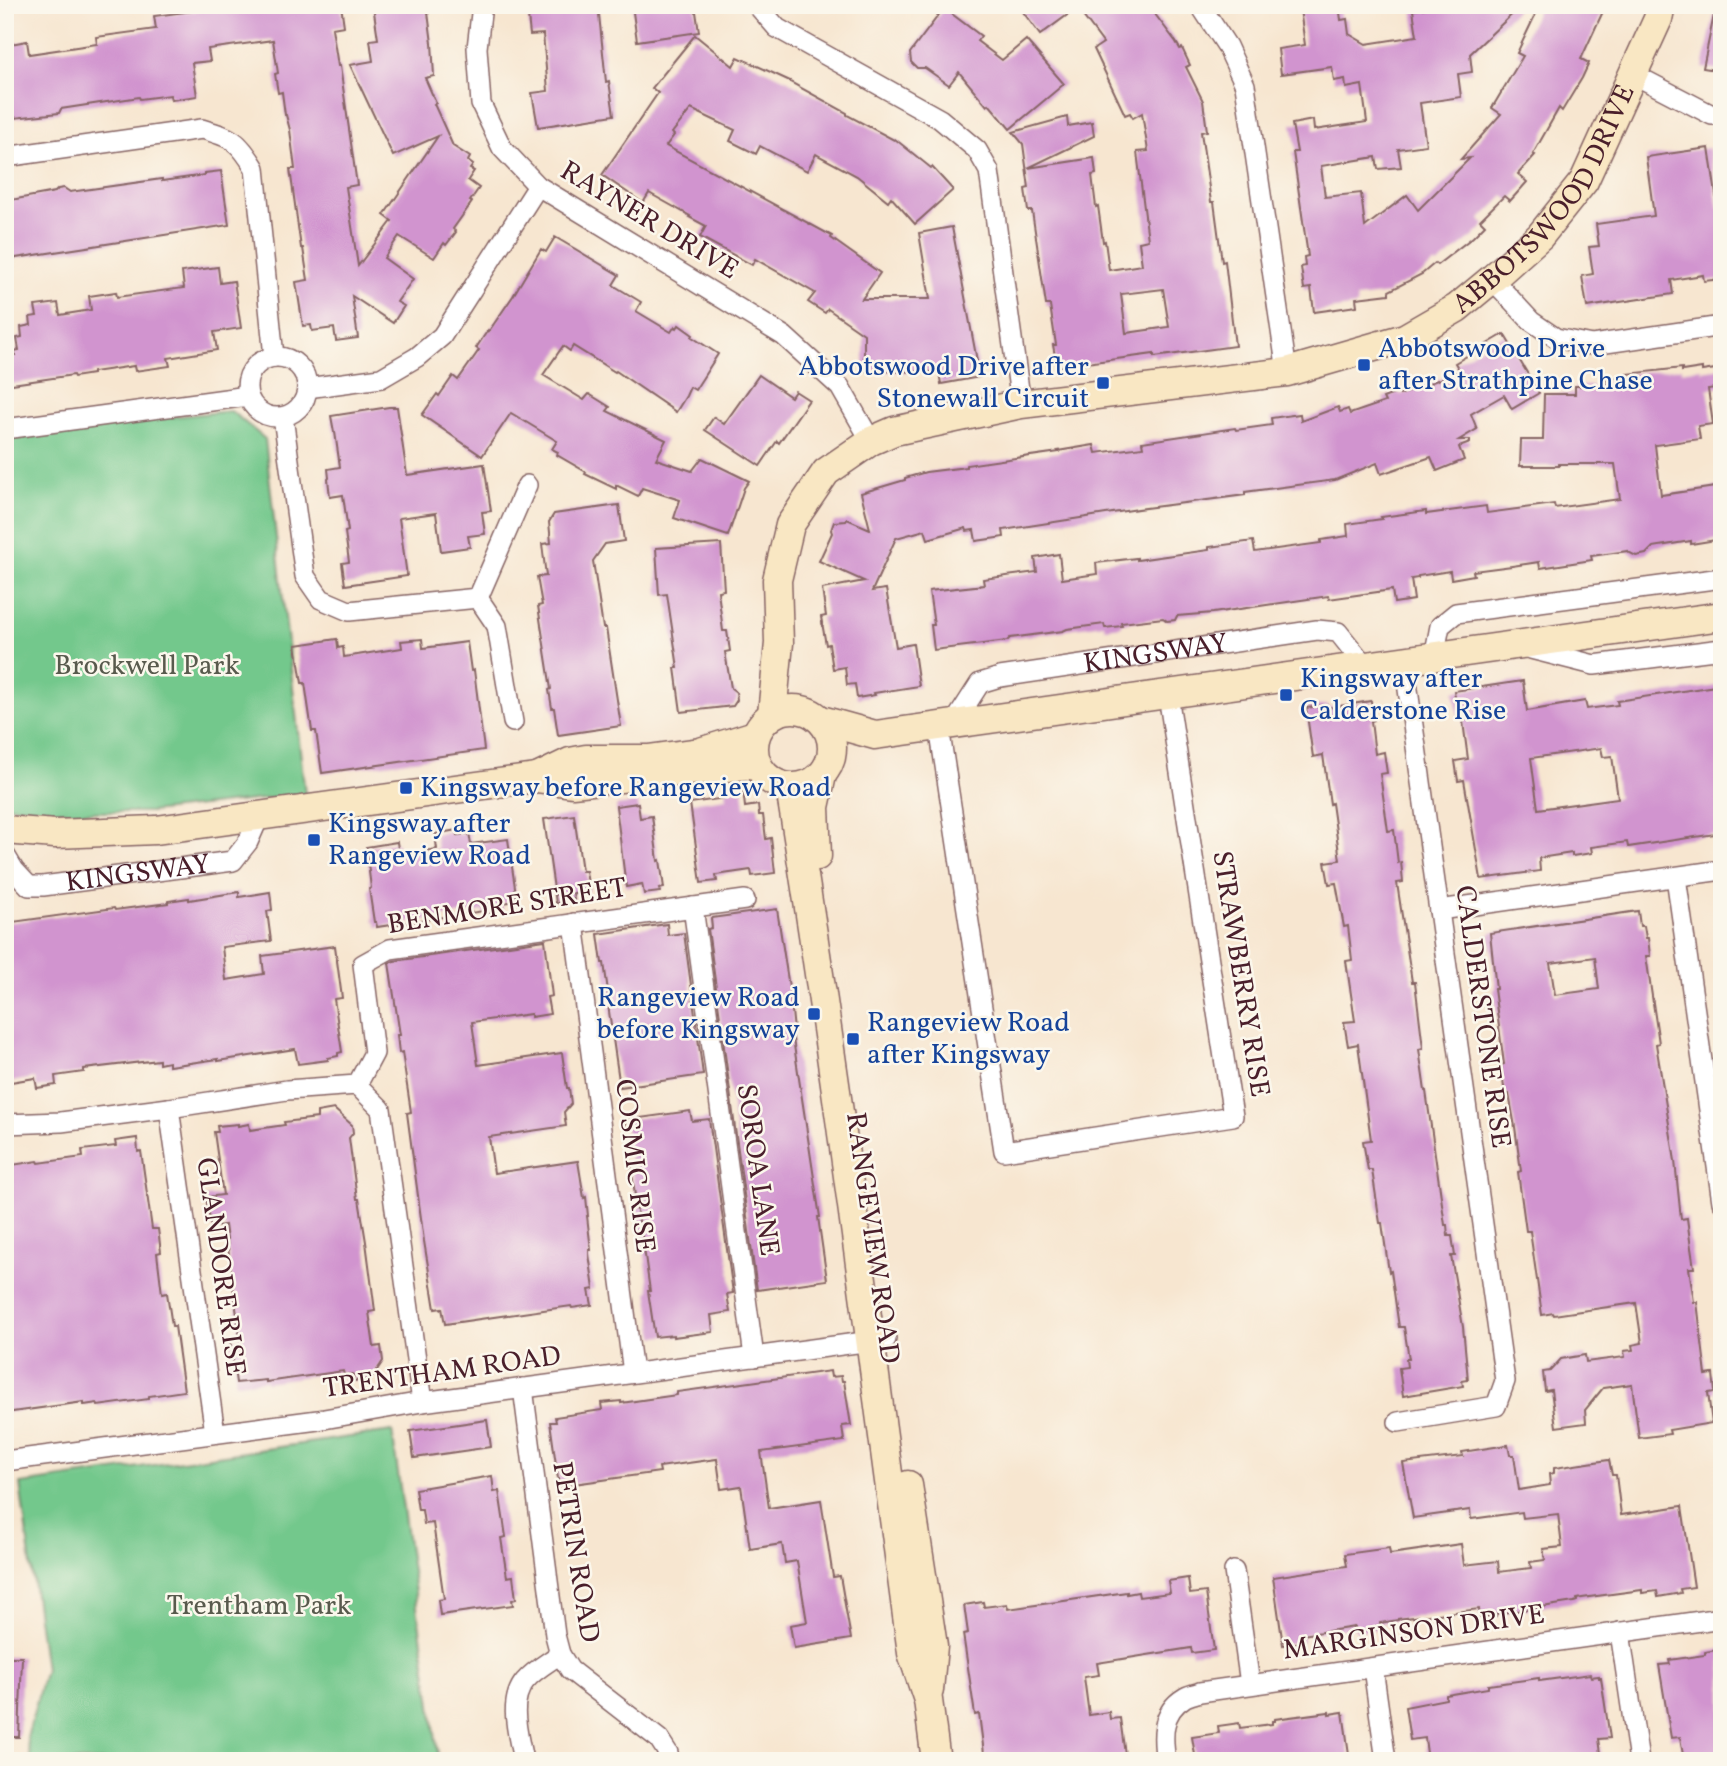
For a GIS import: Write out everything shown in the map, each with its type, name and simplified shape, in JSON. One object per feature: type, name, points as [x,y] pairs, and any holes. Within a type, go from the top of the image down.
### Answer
[{"type":"street","name":"RAYNER DRIVE","points":[[482,5],[477,48],[481,104],[502,148],[538,186],[784,336],[840,387],[871,441]]},
{"type":"street","points":[[757,5],[777,28],[940,119],[977,150],[989,171],[1021,404]]},
{"type":"street","name":"ABBOTSWOOD DRIVE","points":[[763,725],[779,643],[777,580],[790,525],[826,472],[871,441],[894,431],[1021,404],[1287,372],[1405,338],[1457,308],[1492,279],[1540,236],[1584,181],[1658,19],[1661,5]]},
{"type":"street","points":[[1201,6],[1227,46],[1245,85],[1287,372]]},
{"type":"street","points":[[1633,74],[1712,115]]},
{"type":"street","points":[[5,157],[202,129],[226,136],[242,147],[255,168],[274,357]]},
{"type":"street","points":[[307,388],[381,377],[417,357],[442,336],[538,186]]},
{"type":"street","points":[[1492,279],[1531,321],[1556,338],[1592,345],[1722,326]]},
{"type":"street","points":[[274,357],[287,358],[296,363],[307,380],[307,388],[304,401],[298,409],[273,417],[255,408],[247,389],[248,378],[253,369],[263,360],[274,357]]},
{"type":"street","points":[[5,429],[248,396]]},
{"type":"street","points":[[283,416],[305,576],[321,599],[348,611],[478,598]]},
{"type":"street","points":[[478,598],[527,485]]},
{"type":"street","points":[[1434,657],[1440,626],[1456,613],[1722,578]]},
{"type":"street","points":[[478,598],[497,626],[513,722]]},
{"type":"street","name":"KINGSWAY","points":[[812,715],[875,735],[1722,616]]},
{"type":"street","name":"KINGSWAY","points":[[946,726],[980,683],[1000,677],[1317,630],[1338,632],[1366,667]]},
{"type":"street","name":"ABBOTSWOOD DRIVE","points":[[779,643],[812,715]]},
{"type":"street","name":"KINGSWAY","points":[[1515,645],[1594,665],[1722,649]]},
{"type":"street","name":"CALDERSTONE RISE","points":[[1398,1422],[1496,1406],[1505,1381],[1404,661]]},
{"type":"street","name":"STRAWBERRY RISE","points":[[946,726],[1004,1152],[1233,1116],[1168,695]]},
{"type":"street","points":[[788,708],[812,715],[829,732],[832,744],[826,769],[807,785],[790,788],[780,786],[765,777],[756,764],[752,749],[763,725],[788,708]]},
{"type":"street","name":"KINGSWAY","points":[[536,778],[570,762],[648,760],[700,752],[763,725]]},
{"type":"street","name":"KINGSWAY","points":[[826,769],[875,735]]},
{"type":"street","name":"KINGSWAY","points":[[5,830],[55,834],[156,830],[536,778],[572,783],[756,764]]},
{"type":"street","name":"RANGEVIEW ROAD","points":[[826,769],[815,807],[815,831],[827,986]]},
{"type":"street","name":"RANGEVIEW ROAD","points":[[790,788],[827,986],[878,1340],[912,1653],[928,1700],[936,1761]]},
{"type":"street","name":"KINGSWAY","points":[[5,855],[29,886],[233,861],[248,842],[259,817]]},
{"type":"street","points":[[1439,910],[1722,870]]},
{"type":"street","points":[[1676,877],[1722,1202]]},
{"type":"street","name":"BENMORE STREET","points":[[356,1085],[374,1053],[363,964],[390,948],[745,900]]},
{"type":"street","name":"SOROA LANE","points":[[693,907],[754,1357]]},
{"type":"street","name":"COSMIC RISE","points":[[575,923],[633,1373]]},
{"type":"street","points":[[5,1124],[61,1122],[287,1090],[356,1085],[381,1109],[422,1402]]},
{"type":"street","name":"GLANDORE RISE","points":[[169,1108],[215,1433]]},
{"type":"street","name":"TRENTHAM ROAD","points":[[5,1461],[318,1420],[422,1402],[878,1340]]},
{"type":"street","name":"PETRIN ROAD","points":[[523,1388],[555,1635],[560,1654],[570,1670],[659,1740],[670,1761]]},
{"type":"street","points":[[1234,1571],[1250,1684]]},
{"type":"street","name":"MARGINSON DRIVE","points":[[1166,1761],[1164,1726],[1170,1711],[1184,1698],[1200,1692],[1722,1618]]},
{"type":"street","points":[[1620,1632],[1639,1761]]},
{"type":"street","points":[[523,1761],[516,1714],[518,1695],[525,1681],[560,1654]]},
{"type":"street","points":[[1373,1668],[1386,1761]]},
{"type":"green space","name":"Brockwell Park","points":[[231,411],[265,439],[305,794],[151,812],[77,812],[5,806],[5,433]]},
{"type":"green space","name":"Trentham Park","points":[[392,1431],[439,1761],[31,1761],[27,1738],[45,1669],[20,1484]]},
{"type":"building","points":[[223,5],[341,5],[344,26],[332,28],[357,185],[346,187],[358,266],[392,221],[384,215],[438,136],[393,156],[350,65],[373,61],[370,40],[378,39],[373,5],[427,5],[434,76],[425,78],[453,146],[470,157],[468,161],[473,165],[470,169],[474,171],[468,180],[479,188],[453,229],[456,232],[434,258],[399,236],[384,258],[413,279],[397,302],[404,306],[393,323],[352,296],[358,338],[336,341],[334,328],[312,331],[311,325],[303,326],[296,282],[308,280],[290,169],[295,169],[290,130],[282,92],[278,93],[273,40],[208,49],[210,61],[192,63],[197,96],[171,100],[170,95],[139,97],[61,109],[59,113],[5,119],[5,45],[27,41],[29,54],[97,44],[96,37],[156,29],[154,16],[224,7]]},
{"type":"building","points":[[529,5],[598,5],[606,82],[609,81],[614,115],[538,127],[532,93],[548,91],[543,34],[530,35]]},
{"type":"building","points":[[632,5],[695,5],[699,32],[637,41]]},
{"type":"building","points":[[1018,5],[1148,5],[1180,49],[1182,48],[1190,65],[1186,67],[1203,101],[1207,131],[1201,132],[1222,262],[1225,261],[1235,346],[1057,367],[1050,305],[1046,305],[1032,211],[1028,211],[1025,189],[1029,188],[1023,144],[1013,132],[1067,117],[1068,126],[1092,122],[1094,136],[1028,168],[1094,158],[1096,174],[1092,175],[1096,207],[1098,206],[1109,270],[1142,265],[1139,242],[1148,240],[1137,152],[1148,151],[1142,113],[1133,118],[1130,113],[1125,115],[1094,49],[1103,43],[1077,8],[1040,35]],"holes":[[[1163,289],[1169,327],[1126,333],[1121,294]]]},
{"type":"building","points":[[1339,5],[1341,20],[1347,19],[1349,34],[1366,44],[1417,36],[1413,10],[1446,5],[1522,5],[1470,54],[1472,72],[1458,74],[1461,97],[1420,103],[1426,145],[1398,149],[1401,167],[1378,169],[1376,157],[1321,166],[1325,197],[1361,193],[1365,227],[1407,195],[1418,210],[1470,158],[1461,159],[1501,114],[1492,108],[1523,56],[1517,53],[1540,5],[1606,5],[1581,59],[1589,63],[1582,78],[1562,111],[1559,108],[1533,154],[1535,155],[1518,174],[1527,182],[1510,201],[1504,196],[1480,220],[1485,225],[1473,237],[1437,265],[1435,263],[1422,274],[1389,291],[1389,294],[1356,298],[1357,306],[1314,312],[1311,288],[1304,289],[1301,267],[1305,266],[1304,257],[1308,256],[1293,152],[1297,152],[1292,124],[1313,120],[1314,130],[1367,122],[1362,85],[1346,88],[1345,79],[1334,81],[1332,67],[1281,74],[1278,49],[1305,45],[1300,9]]},
{"type":"building","points":[[944,8],[981,36],[977,41],[1002,60],[1026,40],[1064,84],[1010,129],[959,72],[949,85],[925,68],[917,68],[911,62],[910,53]]},
{"type":"building","points":[[1714,15],[1722,15],[1722,71],[1703,68]]},
{"type":"building","points":[[695,35],[733,66],[738,57],[790,81],[847,115],[895,139],[932,167],[953,190],[915,224],[891,197],[888,201],[857,176],[816,154],[807,171],[760,146],[756,154],[730,141],[735,130],[691,109],[672,133],[674,135],[666,146],[832,236],[831,238],[880,273],[862,299],[930,299],[919,233],[952,227],[980,377],[941,384],[939,372],[864,371],[864,334],[828,309],[825,313],[808,302],[815,293],[755,259],[752,265],[700,237],[706,226],[649,193],[643,203],[602,175],[658,93],[652,88]]},
{"type":"building","points":[[1709,148],[1718,208],[1722,208],[1722,279],[1704,281],[1703,275],[1671,280],[1673,294],[1587,307],[1582,276],[1593,274],[1589,247],[1599,246],[1596,224],[1654,216],[1646,157]]},
{"type":"building","points":[[221,171],[229,225],[9,259],[5,232],[5,201],[64,188],[70,192]]},
{"type":"building","points":[[555,237],[619,275],[613,285],[641,302],[636,311],[671,332],[679,325],[718,354],[695,390],[690,387],[676,412],[616,371],[573,346],[570,351],[563,346],[543,375],[584,400],[589,394],[610,407],[607,411],[666,440],[656,459],[692,471],[702,458],[749,481],[744,488],[728,536],[674,518],[680,500],[642,488],[638,496],[585,474],[586,472],[557,455],[558,452],[552,449],[557,441],[511,413],[482,456],[422,415],[453,376],[458,380],[541,249],[546,252]]},
{"type":"building","points":[[218,267],[220,283],[234,281],[241,328],[214,332],[217,350],[168,358],[170,366],[135,371],[134,366],[74,377],[73,375],[5,385],[5,363],[11,362],[10,356],[19,350],[17,338],[22,337],[21,327],[31,325],[30,317],[37,316],[35,306],[58,303],[60,315],[91,310],[89,296],[116,292],[117,297],[184,288],[182,272]]},
{"type":"building","points":[[1504,334],[1539,393],[1512,409],[1504,395],[1471,414],[1477,429],[1459,440],[1470,440],[1470,443],[1459,447],[1464,460],[1437,471],[1431,457],[1381,474],[1377,463],[1335,480],[1003,530],[1004,537],[976,541],[974,530],[967,531],[966,528],[928,539],[925,530],[896,538],[872,591],[886,589],[896,647],[913,644],[919,686],[857,698],[855,684],[847,685],[845,667],[833,669],[821,617],[826,616],[822,589],[864,581],[819,561],[834,522],[847,519],[870,529],[861,493],[926,472],[966,465],[1094,445],[1096,453],[1143,447],[1142,442],[1272,425],[1271,418],[1300,414],[1301,421],[1338,407],[1340,412],[1348,409],[1350,414],[1385,402],[1383,398],[1399,392],[1400,395],[1460,371],[1455,363]]},
{"type":"building","points":[[1682,368],[1682,371],[1702,368],[1702,371],[1722,368],[1722,387],[1708,389],[1713,424],[1698,426],[1700,439],[1655,445],[1661,495],[1722,486],[1722,539],[1653,547],[1646,554],[1636,556],[1628,551],[1591,556],[1592,560],[1540,568],[1539,562],[1473,571],[1474,575],[1451,579],[1450,571],[1418,576],[1411,579],[1414,600],[1394,603],[1392,590],[1329,599],[1328,596],[1177,616],[1175,620],[1167,621],[1163,618],[1121,623],[1122,626],[1105,628],[1104,624],[1010,638],[1007,641],[934,650],[931,625],[934,625],[929,591],[984,585],[983,579],[1037,572],[1035,558],[1059,554],[1062,579],[1097,574],[1096,563],[1209,550],[1209,547],[1253,541],[1255,552],[1321,543],[1321,540],[1348,536],[1347,524],[1382,519],[1381,517],[1486,506],[1487,513],[1554,504],[1555,508],[1620,499],[1615,464],[1520,466],[1521,440],[1543,440],[1544,394],[1575,394],[1575,386],[1608,386],[1607,379],[1628,376],[1627,374]]},
{"type":"building","points":[[759,375],[791,397],[795,391],[809,400],[760,466],[705,430],[714,417],[724,424]]},
{"type":"building","points":[[397,407],[407,475],[484,464],[491,511],[482,512],[485,534],[468,536],[470,547],[441,551],[436,513],[399,518],[407,576],[345,585],[342,563],[349,562],[343,495],[330,497],[328,479],[328,469],[340,467],[331,416]]},
{"type":"building","points":[[619,505],[624,541],[605,544],[593,561],[621,726],[558,735],[538,606],[542,605],[537,577],[546,576],[542,544],[551,543],[549,522],[554,514]]},
{"type":"building","points":[[721,544],[724,590],[718,591],[723,631],[727,631],[730,651],[725,652],[731,688],[736,692],[737,700],[733,706],[681,712],[675,668],[678,668],[667,594],[659,595],[656,548]]},
{"type":"building","points":[[337,639],[338,648],[343,647],[344,657],[402,648],[401,641],[422,639],[423,648],[467,642],[471,671],[474,670],[484,750],[322,773],[316,731],[312,731],[296,645]]},
{"type":"building","points":[[1523,681],[1527,711],[1585,701],[1587,709],[1618,705],[1617,701],[1722,685],[1722,833],[1628,847],[1627,842],[1591,847],[1592,853],[1539,858],[1540,871],[1481,879],[1464,780],[1458,781],[1455,761],[1468,759],[1462,714],[1458,715],[1454,691]],"holes":[[[1601,748],[1603,757],[1612,756],[1618,798],[1538,809],[1531,758]]]},
{"type":"building","points":[[1371,701],[1375,754],[1384,752],[1387,773],[1380,774],[1388,831],[1394,830],[1398,863],[1401,862],[1403,882],[1397,883],[1412,982],[1415,982],[1423,1048],[1419,1049],[1445,1225],[1448,1236],[1452,1236],[1455,1256],[1451,1256],[1463,1327],[1468,1380],[1462,1381],[1463,1386],[1403,1396],[1399,1368],[1407,1367],[1406,1359],[1409,1359],[1404,1327],[1399,1327],[1372,1170],[1368,1170],[1363,1141],[1371,1140],[1358,1044],[1348,1046],[1344,1022],[1355,1021],[1346,961],[1352,960],[1348,926],[1344,927],[1336,883],[1329,884],[1325,862],[1340,860],[1332,803],[1330,804],[1323,755],[1313,757],[1306,708],[1327,705],[1327,708]]},
{"type":"building","points":[[743,789],[745,807],[758,805],[759,815],[763,815],[766,839],[771,838],[775,873],[752,876],[751,870],[716,875],[717,881],[701,883],[690,803],[726,798],[725,791]]},
{"type":"building","points":[[638,803],[640,818],[652,816],[664,888],[659,889],[660,892],[644,894],[642,884],[626,887],[616,806]]},
{"type":"building","points":[[574,815],[582,871],[586,871],[589,891],[573,893],[574,900],[556,903],[544,819]]},
{"type":"building","points":[[457,830],[458,835],[469,833],[471,844],[508,839],[517,901],[502,903],[503,911],[484,914],[483,911],[377,927],[369,889],[366,847],[397,842],[399,855],[437,849],[435,834]]},
{"type":"building","points":[[239,892],[239,897],[270,892],[272,910],[267,911],[271,941],[222,947],[226,980],[264,974],[262,956],[335,946],[342,998],[334,999],[342,1052],[338,1053],[338,1056],[298,1064],[295,1049],[169,1066],[169,1062],[159,1064],[159,1060],[84,1069],[84,1072],[55,1076],[56,1085],[37,1088],[35,1078],[5,1083],[5,923]]},
{"type":"building","points":[[777,909],[827,1280],[757,1290],[708,929],[712,928],[711,918]]},
{"type":"building","points":[[1638,911],[1640,926],[1644,926],[1648,938],[1650,956],[1646,956],[1659,1043],[1656,1044],[1675,1161],[1681,1219],[1687,1218],[1694,1268],[1689,1268],[1694,1302],[1697,1302],[1706,1375],[1713,1374],[1715,1392],[1708,1393],[1712,1423],[1669,1430],[1670,1434],[1639,1438],[1632,1384],[1603,1388],[1585,1410],[1586,1423],[1556,1427],[1551,1390],[1545,1391],[1543,1372],[1550,1371],[1561,1359],[1585,1355],[1586,1362],[1625,1357],[1624,1351],[1633,1350],[1632,1345],[1642,1343],[1636,1303],[1542,1315],[1530,1231],[1526,1231],[1515,1127],[1509,1094],[1505,1095],[1490,933]],"holes":[[[1595,957],[1599,989],[1555,995],[1550,963]]]},
{"type":"building","points":[[667,924],[668,935],[684,933],[703,1075],[620,1087],[598,934]]},
{"type":"building","points":[[545,940],[552,996],[547,997],[550,1014],[472,1022],[478,1065],[562,1053],[571,1104],[564,1112],[566,1126],[489,1137],[494,1173],[578,1161],[588,1216],[591,1250],[589,1254],[594,1289],[589,1290],[592,1305],[445,1324],[442,1308],[435,1309],[424,1241],[407,1113],[411,1112],[402,1052],[399,1053],[397,1035],[400,1035],[389,963]]},
{"type":"building","points":[[334,1109],[352,1125],[353,1133],[349,1138],[375,1311],[369,1312],[374,1347],[381,1346],[383,1361],[371,1379],[354,1381],[353,1374],[344,1375],[343,1371],[266,1382],[236,1383],[230,1340],[240,1338],[225,1225],[211,1227],[206,1197],[223,1195],[214,1132],[218,1132],[217,1126],[249,1124],[250,1130],[285,1125],[284,1122],[317,1118],[317,1112]]},
{"type":"building","points":[[690,1111],[692,1121],[709,1119],[733,1293],[727,1294],[730,1312],[711,1315],[713,1332],[655,1337],[625,1120]]},
{"type":"building","points":[[137,1138],[152,1229],[158,1229],[161,1252],[157,1253],[162,1294],[167,1293],[172,1326],[175,1326],[184,1391],[98,1406],[97,1403],[84,1405],[84,1402],[5,1413],[5,1166],[83,1157],[82,1150],[116,1146],[115,1141]]},
{"type":"building","points":[[830,1371],[831,1377],[841,1376],[844,1381],[851,1425],[842,1426],[844,1441],[761,1452],[769,1508],[821,1500],[833,1577],[840,1576],[851,1639],[794,1648],[790,1625],[807,1622],[797,1561],[785,1563],[782,1544],[750,1549],[741,1486],[721,1489],[717,1459],[659,1467],[660,1472],[559,1486],[550,1422],[556,1422],[555,1417],[602,1410],[601,1403],[621,1403],[677,1395],[677,1392]]},
{"type":"building","points":[[487,1420],[491,1447],[414,1458],[410,1431]]},
{"type":"building","points":[[1508,1445],[1510,1455],[1514,1455],[1519,1490],[1550,1485],[1549,1474],[1554,1473],[1554,1468],[1609,1460],[1612,1475],[1616,1475],[1621,1515],[1682,1506],[1694,1587],[1680,1589],[1681,1593],[1658,1597],[1657,1591],[1642,1593],[1642,1590],[1582,1598],[1574,1602],[1480,1618],[1479,1609],[1398,1619],[1380,1623],[1376,1629],[1356,1632],[1355,1627],[1302,1635],[1303,1642],[1283,1645],[1273,1577],[1347,1566],[1345,1554],[1389,1548],[1390,1554],[1461,1544],[1464,1565],[1498,1561],[1499,1572],[1531,1568],[1530,1562],[1545,1560],[1543,1549],[1562,1547],[1558,1514],[1523,1518],[1522,1512],[1471,1519],[1470,1510],[1413,1518],[1403,1463],[1463,1456],[1462,1452]]},
{"type":"building","points":[[492,1476],[494,1492],[499,1491],[506,1537],[501,1538],[507,1577],[513,1576],[516,1599],[512,1600],[513,1605],[440,1615],[438,1600],[444,1599],[433,1523],[424,1524],[422,1510],[418,1510],[415,1489]]},
{"type":"building","points":[[1188,1578],[1190,1594],[1206,1592],[1214,1650],[1192,1653],[1191,1648],[1097,1663],[1099,1675],[1084,1677],[1089,1715],[1109,1712],[1110,1719],[1120,1718],[1125,1755],[1121,1755],[1122,1761],[985,1761],[979,1714],[975,1715],[963,1634],[968,1633],[964,1605],[983,1602],[984,1607],[1007,1604],[1008,1609],[1127,1592],[1138,1592],[1139,1597],[1170,1593],[1168,1581]]},
{"type":"building","points":[[1722,1649],[1722,1761],[1684,1761],[1680,1737],[1671,1738],[1659,1665],[1670,1664],[1669,1660],[1705,1655],[1705,1652]]},
{"type":"building","points":[[5,1657],[22,1657],[19,1737],[5,1737]]},
{"type":"building","points":[[1590,1674],[1591,1677],[1601,1678],[1610,1738],[1599,1739],[1602,1761],[1428,1761],[1425,1738],[1410,1740],[1405,1707],[1446,1699],[1446,1695],[1488,1688],[1488,1685]]},
{"type":"building","points":[[1343,1712],[1350,1761],[1196,1761],[1192,1737],[1219,1733],[1218,1726],[1239,1723],[1240,1728],[1272,1724],[1275,1719]]},
{"type":"place","name":"Abbotswood Drive after Strathpine Chase","points":[[1364,365]]},
{"type":"place","name":"Abbotswood Drive after Stonewall Circuit","points":[[1103,383]]},
{"type":"place","name":"Kingsway after Calderstone Rise","points":[[1286,695]]},
{"type":"place","name":"Kingsway before Rangeview Road","points":[[406,788]]},
{"type":"place","name":"Kingsway after Rangeview Road","points":[[314,840]]},
{"type":"place","name":"Rangeview Road before Kingsway","points":[[814,1014]]},
{"type":"place","name":"Rangeview Road after Kingsway","points":[[853,1039]]}]
